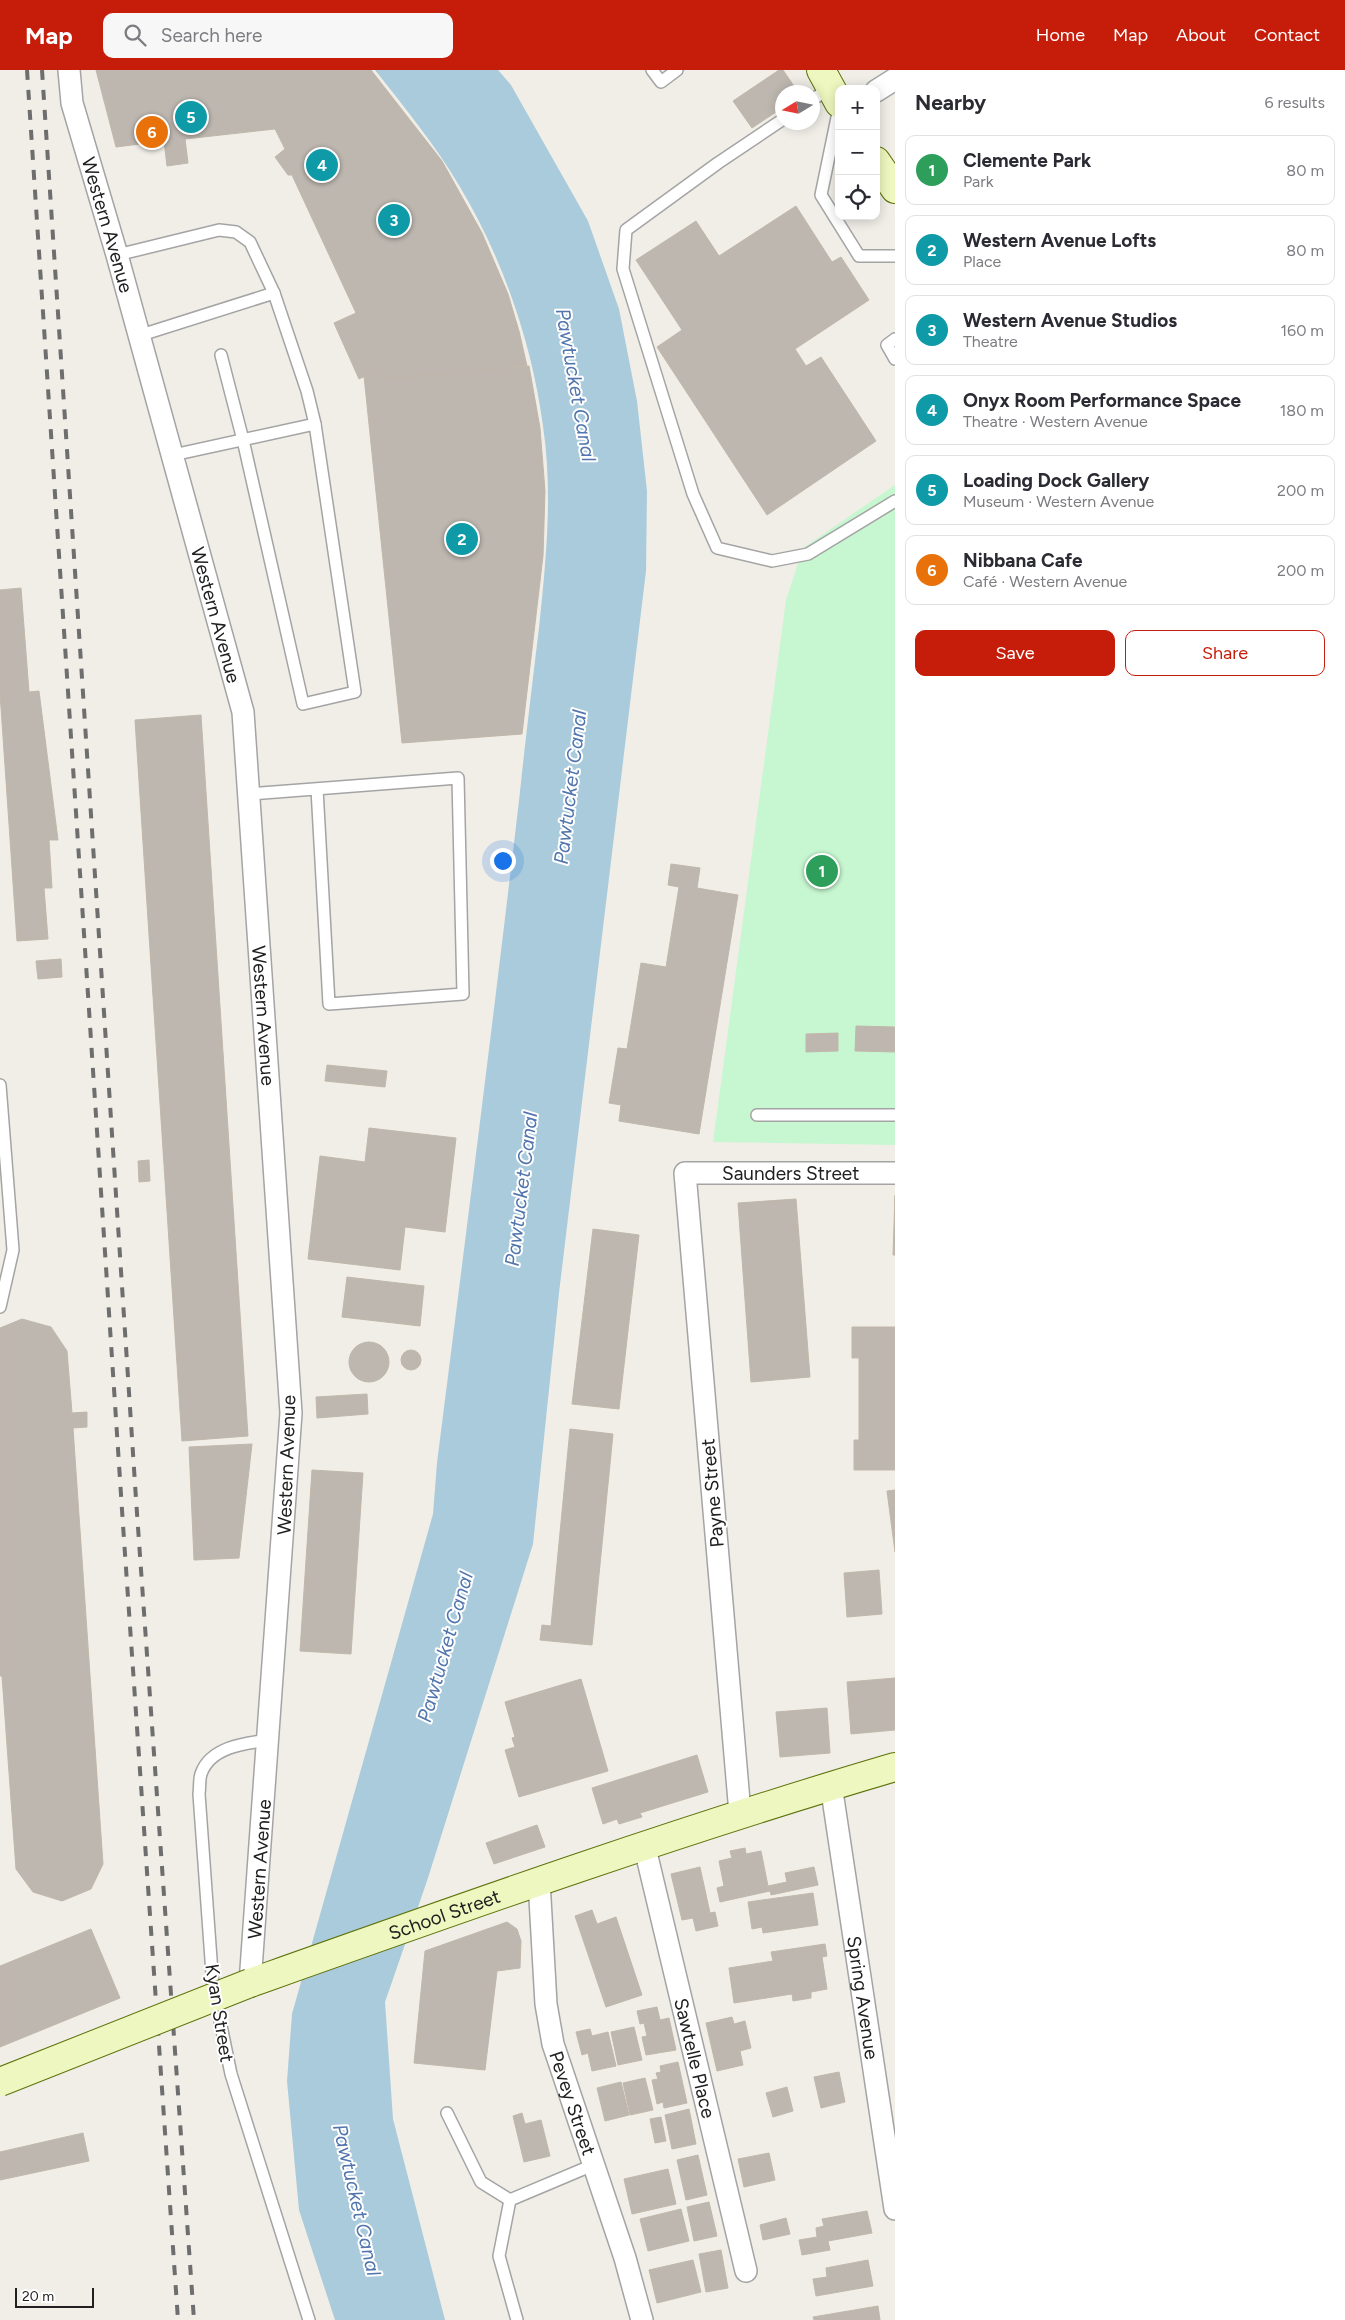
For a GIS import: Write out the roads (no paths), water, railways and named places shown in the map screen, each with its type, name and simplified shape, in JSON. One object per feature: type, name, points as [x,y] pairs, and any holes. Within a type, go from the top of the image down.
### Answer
[{"type":"main road","points":[[880,167],[895,189]]},
{"type":"main road","name":"School Street","points":[[0,2082],[250,1983],[436,1917],[644,1844],[895,1767]]},
{"type":"street","name":"Western Avenue","points":[[69,70],[72,103],[117,256],[243,712],[291,1413],[269,1740],[250,1983]]},
{"type":"street","points":[[814,70],[828,93]]},
{"type":"street","points":[[880,88],[895,79]]},
{"type":"street","name":"Saunders Street","points":[[685,1173],[895,1174]]},
{"type":"street","name":"Payne Street","points":[[685,1173],[740,1813]]},
{"type":"street","name":"Spring Avenue","points":[[831,1786],[846,1898],[895,2209]]},
{"type":"street","name":"Sawtelle Place","points":[[644,1844],[746,2271]]},
{"type":"street","name":"Pevey Street","points":[[539,1881],[546,2004],[553,2044],[624,2258],[642,2320]]},
{"type":"lane","points":[[652,70],[661,82],[677,70]]},
{"type":"lane","points":[[775,125],[718,163],[626,230],[623,270],[693,494],[718,548],[772,560],[808,554],[895,501]]},
{"type":"lane","points":[[835,127],[821,195],[859,256],[895,256]]},
{"type":"lane","points":[[117,256],[219,230],[236,232],[250,242],[274,293],[307,391],[315,424],[355,692],[303,704],[243,440],[221,356]]},
{"type":"lane","points":[[138,336],[274,293]]},
{"type":"lane","points":[[895,339],[886,345],[895,359]]},
{"type":"lane","points":[[173,456],[315,424]]},
{"type":"lane","points":[[249,794],[458,778],[464,994],[329,1004],[317,789]]},
{"type":"lane","points":[[0,1085],[12,1250],[0,1307]]},
{"type":"lane","points":[[757,1115],[895,1115]]},
{"type":"lane","name":"Kyan Street","points":[[269,1740],[244,1743],[223,1750],[207,1762],[200,1775],[199,1794],[213,1987],[223,2044],[230,2074],[310,2320]]},
{"type":"lane","points":[[446,2113],[481,2182],[510,2200]]},
{"type":"lane","points":[[510,2200],[593,2165]]},
{"type":"lane","points":[[510,2200],[499,2256],[517,2320]]},
{"type":"water","name":"Pawtucket Canal","points":[[375,70],[498,70],[511,85],[588,221],[619,309],[637,401],[647,491],[646,571],[559,1293],[533,1544],[427,1881],[385,2002],[393,2119],[445,2320],[335,2320],[299,2210],[287,2081],[292,2014],[433,1514],[437,1463],[539,628],[546,552],[548,476],[543,426],[531,364],[514,302],[490,243],[451,172],[420,127]]},
{"type":"railway","points":[[27,70],[123,1525],[178,2320]]},
{"type":"railway","points":[[42,70],[136,1499],[194,2320]]},
{"type":"place","name":"Loading Dock Gallery","points":[[191,117]]},
{"type":"place","name":"Nibbana Cafe","points":[[152,132]]},
{"type":"place","name":"Onyx Room Performance Space","points":[[322,165]]},
{"type":"place","name":"Western Avenue Studios","points":[[394,220]]},
{"type":"place","name":"Western Avenue Lofts","points":[[462,539]]},
{"type":"place","name":"Clemente Park","points":[[822,871]]}]
